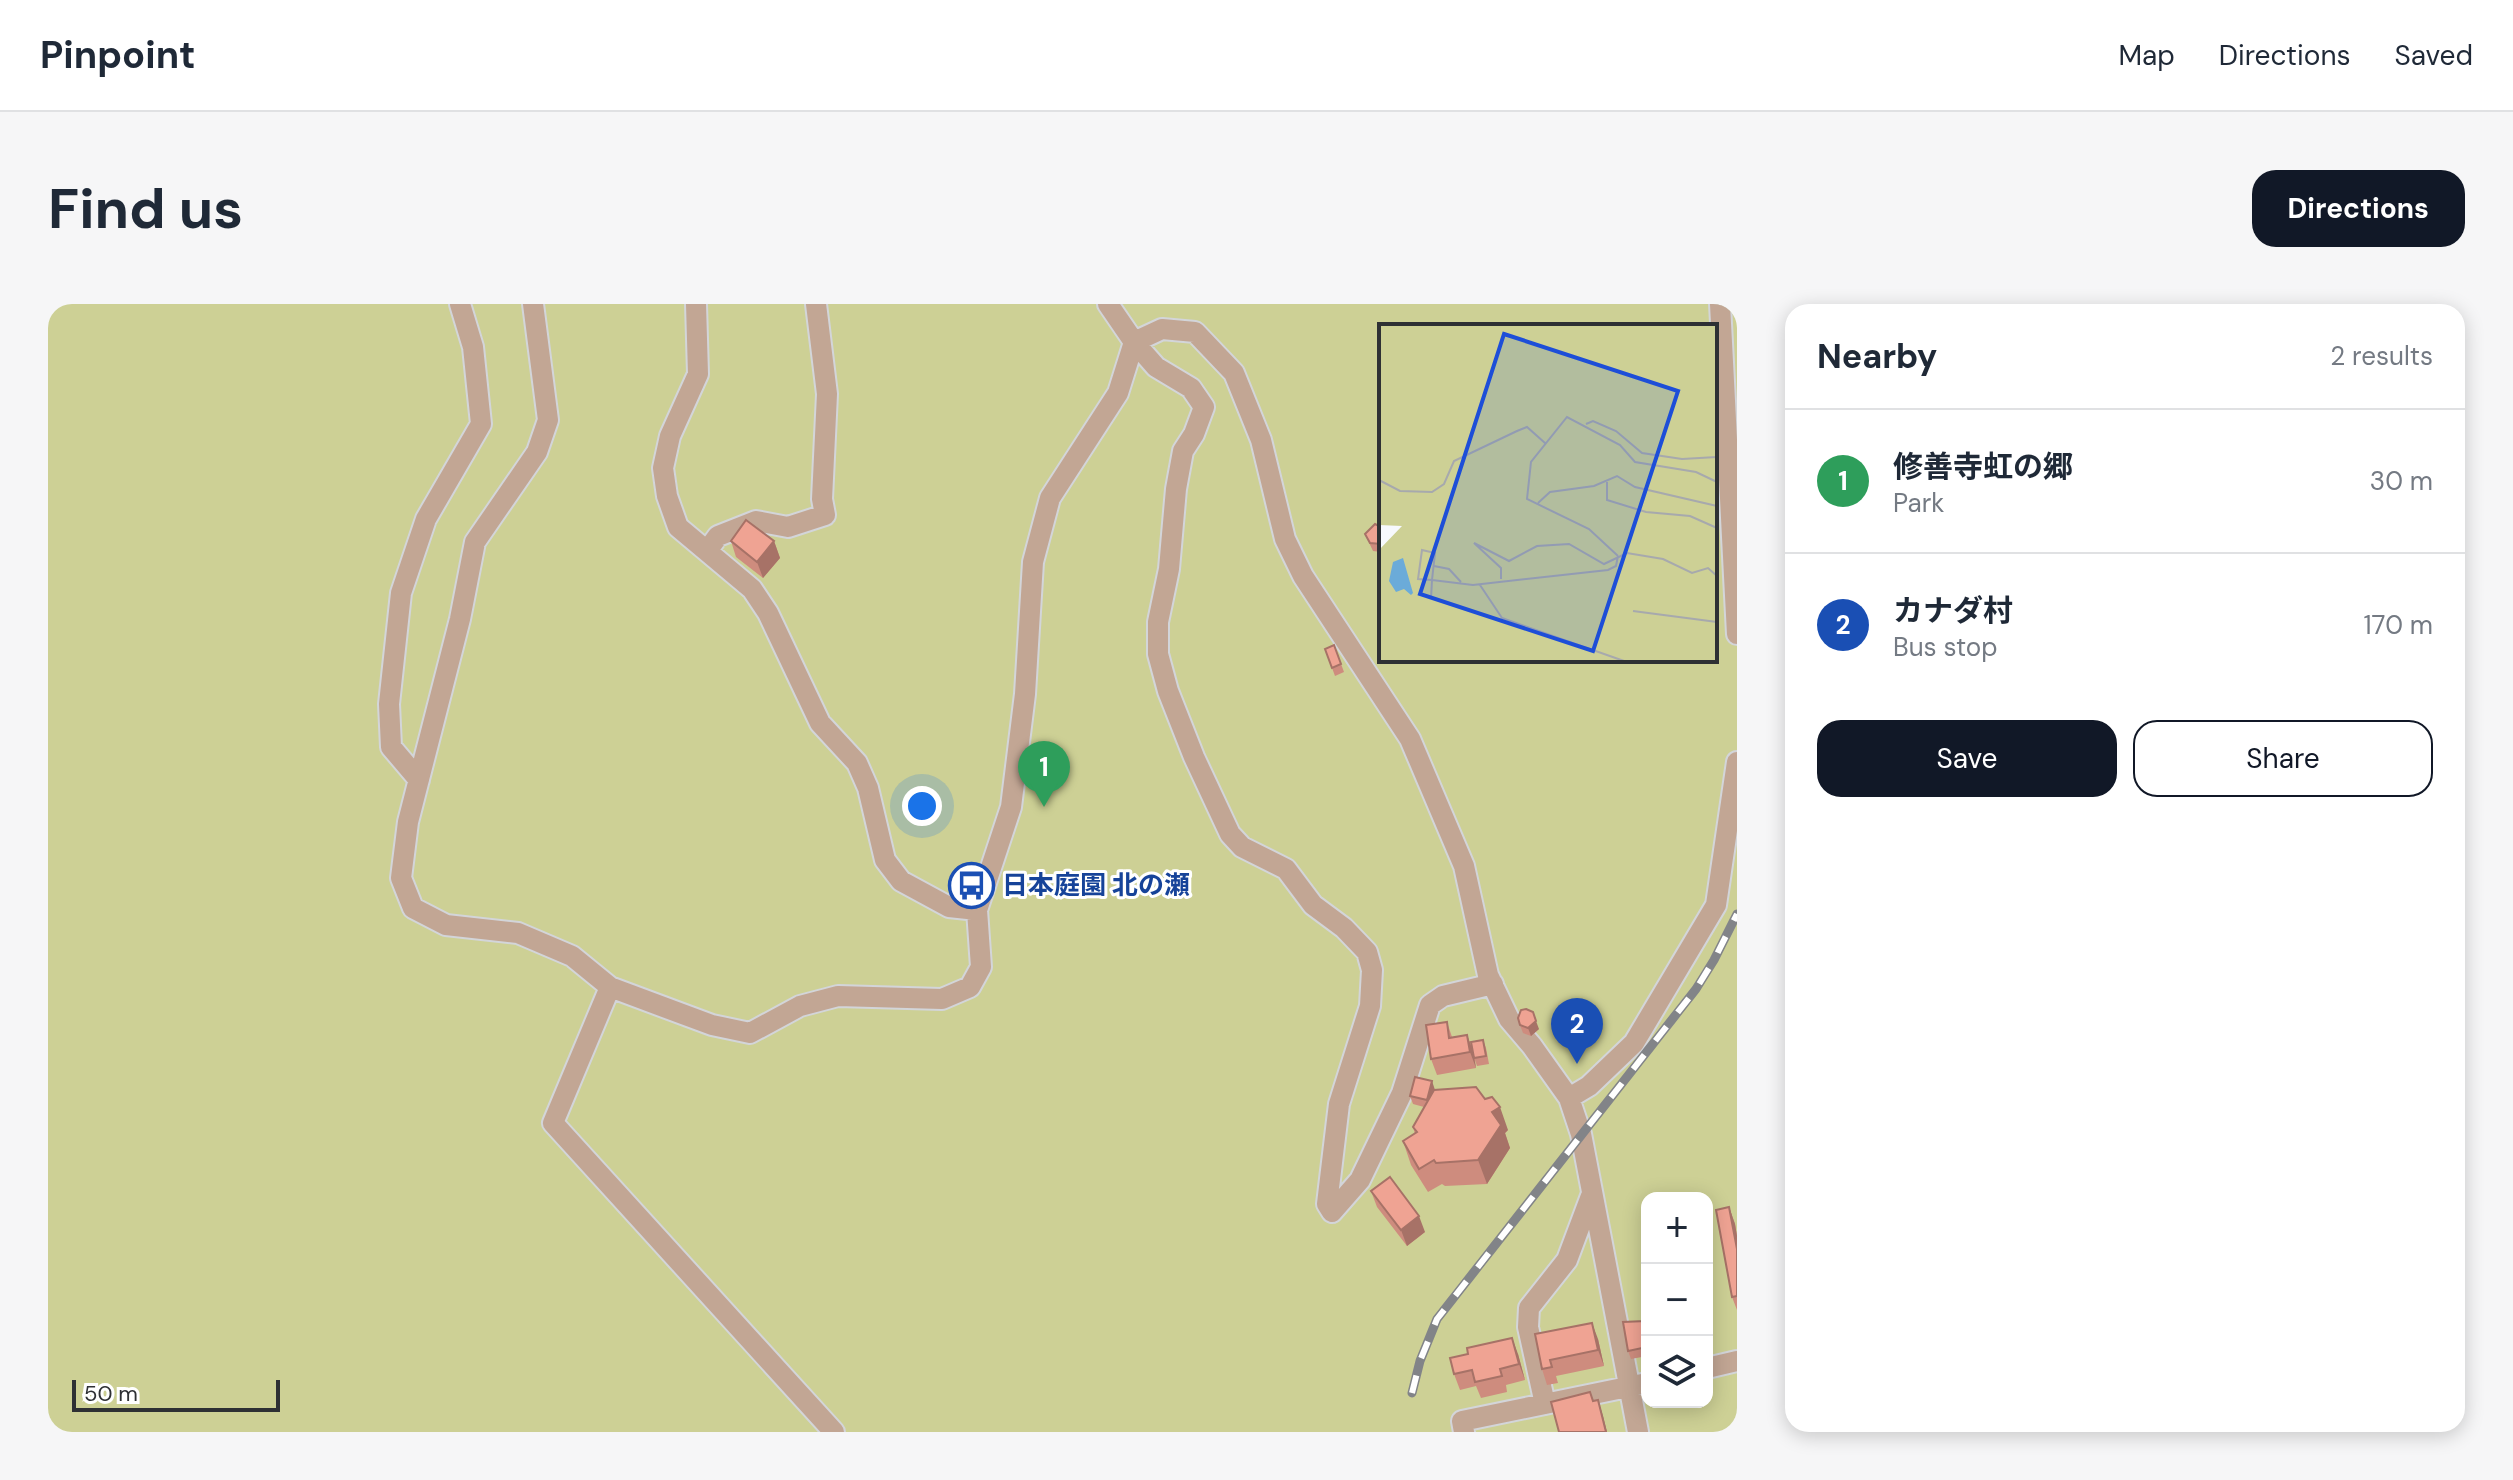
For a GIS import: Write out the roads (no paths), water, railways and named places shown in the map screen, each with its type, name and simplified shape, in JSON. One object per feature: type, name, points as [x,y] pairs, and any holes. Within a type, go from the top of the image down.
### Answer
[{"type":"street","points":[[419,780],[391,747],[389,704],[401,593],[426,519],[481,424],[473,347],[460,304]]},
{"type":"street","points":[[533,304],[548,420],[537,452],[475,542],[460,619],[408,822],[401,878],[413,908],[446,925],[518,933],[572,956],[610,987],[712,1025],[750,1033],[800,1006],[838,996],[942,999],[970,987],[981,967],[977,910],[1011,807],[1025,694],[1033,562],[1050,498],[1118,393],[1134,342],[1162,329],[1195,332],[1234,373],[1261,440],[1285,539],[1303,576],[1410,739],[1422,763],[1464,866],[1488,975],[1509,1019],[1569,1098],[1581,1134],[1592,1195],[1638,1385],[1638,1432]]},
{"type":"street","points":[[696,304],[698,374],[670,436],[663,468],[667,496],[678,527],[752,589],[768,613],[820,723],[857,763],[868,788],[885,860],[901,881],[949,907],[977,910]]},
{"type":"street","points":[[707,551],[718,536],[756,521],[788,527],[825,515],[822,499],[827,394],[816,304]]},
{"type":"street","points":[[1108,304],[1156,367],[1191,388],[1204,407],[1194,434],[1183,451],[1176,489],[1169,569],[1158,622],[1158,654],[1194,757],[1230,834],[1242,847],[1286,869],[1313,905],[1344,928],[1367,952],[1372,970],[1370,1006],[1339,1104],[1327,1204],[1332,1212],[1360,1180],[1402,1093],[1430,1005],[1443,996],[1493,984]]},
{"type":"street","points":[[1720,304],[1737,634]]},
{"type":"street","points":[[1569,1098],[1589,1086],[1634,1043],[1716,905],[1737,762]]},
{"type":"street","points":[[610,987],[553,1123],[834,1432]]},
{"type":"street","points":[[1545,1404],[1528,1327],[1529,1308],[1567,1260],[1592,1195]]},
{"type":"street","points":[[1713,1367],[1737,1361]]},
{"type":"street","points":[[1464,1432],[1462,1421],[1638,1385]]},
{"type":"railway","points":[[1412,1393],[1420,1361],[1437,1319],[1696,989],[1737,914]]},
{"type":"place","name":"修善寺虹の郷","points":[[1044,807]]},
{"type":"place","name":"日本庭園 北の瀬","points":[[971,885]]},
{"type":"place","name":"カナダ村","points":[[1577,1064]]}]
